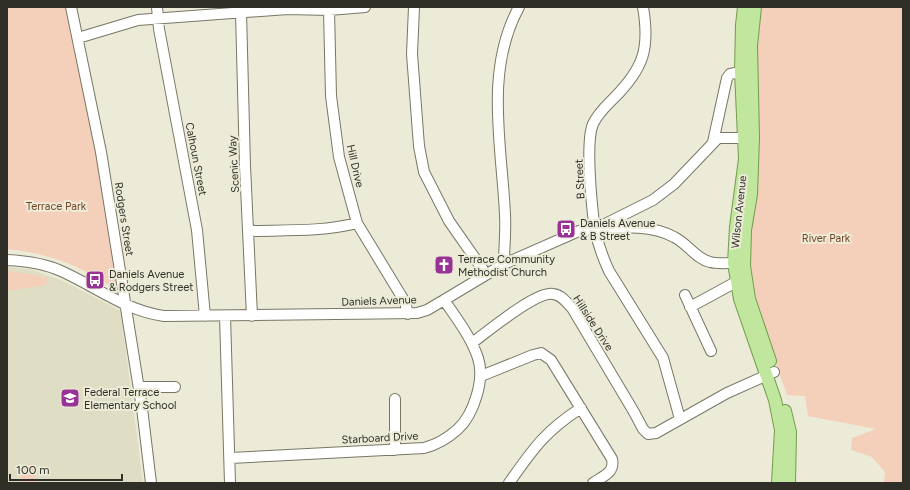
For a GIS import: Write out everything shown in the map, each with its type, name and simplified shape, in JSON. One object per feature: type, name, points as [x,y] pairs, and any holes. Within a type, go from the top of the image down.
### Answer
[{"type":"main road","name":"Wilson Avenue","points":[[744,7],[741,72],[749,138],[736,227],[734,263],[736,282],[747,322],[770,373],[781,392],[790,432],[789,483]]},
{"type":"main road","name":"Wilson Avenue","points":[[755,7],[751,46],[749,138],[751,194],[744,248],[746,282],[770,373],[781,430],[778,483]]},
{"type":"street","name":"Rodgers Street","points":[[71,7],[101,152],[139,387],[151,483]]},
{"type":"street","name":"Calhoun Street","points":[[156,7],[197,230],[205,316]]},
{"type":"street","points":[[78,38],[138,20],[288,9],[328,10],[365,7]]},
{"type":"street","points":[[414,7],[412,54],[419,146],[424,172],[449,221],[486,274]]},
{"type":"street","points":[[504,264],[505,215],[498,134],[498,97],[504,47],[510,27],[519,7]]},
{"type":"street","name":"B Street","points":[[643,7],[647,27],[647,43],[643,58],[632,78],[601,110],[593,124],[590,142],[595,229],[602,257],[609,271],[663,358],[680,420]]},
{"type":"street","name":"Hill Drive","points":[[328,10],[333,122],[339,157],[357,223],[405,302],[408,314]]},
{"type":"street","name":"Scenic Way","points":[[241,12],[245,166],[252,316]]},
{"type":"street","name":"Daniels Avenue","points":[[7,260],[24,260],[59,270],[126,305],[154,315],[252,316],[408,314],[427,310],[504,264],[579,231],[595,229],[634,210],[674,184],[713,142],[722,106],[726,79],[730,74],[741,72]]},
{"type":"street","points":[[713,142],[722,137],[749,138]]},
{"type":"street","points":[[249,230],[325,229],[357,223]]},
{"type":"street","points":[[595,229],[646,228],[664,232],[675,237],[709,262],[734,263]]},
{"type":"street","points":[[690,307],[736,282]]},
{"type":"street","name":"Hillside Drive","points":[[472,343],[529,301],[542,295],[552,293],[563,298],[572,308],[643,429],[648,434],[656,434],[680,420]]},
{"type":"street","points":[[684,295],[711,351]]},
{"type":"street","points":[[444,300],[472,343]]},
{"type":"street","points":[[225,316],[230,483]]},
{"type":"street","name":"Starboard Drive","points":[[230,458],[395,450],[433,446],[459,428],[470,411],[481,376],[479,360],[472,343]]},
{"type":"street","points":[[481,376],[525,357],[541,353],[551,360],[612,458],[613,465],[611,472],[593,483]]},
{"type":"street","points":[[680,420],[726,394],[770,373]]},
{"type":"street","points":[[139,387],[175,387]]},
{"type":"street","points":[[394,399],[395,450]]},
{"type":"street","points":[[509,483],[542,438],[558,422],[580,408]]},
{"type":"shaded area","name":"Federal Terrace Elementary School","points":[[7,267],[30,269],[63,281],[119,310],[121,313],[143,483],[7,483]]},
{"type":"green space","name":"Terrace Park","points":[[7,7],[66,7],[100,170],[118,282],[114,286],[110,286],[98,278],[61,261],[35,253],[7,249]]},
{"type":"green space","name":"River Park","points":[[760,7],[903,7],[903,483],[884,483],[885,472],[872,457],[851,450],[852,438],[876,429],[808,416],[805,396],[787,395],[754,301],[750,270],[749,230],[756,185],[759,131],[756,36]]},
{"type":"green space","points":[[7,271],[47,278],[46,285],[7,291]]},
{"type":"green space","points":[[34,464],[36,482],[21,483],[18,466]]},
{"type":"place","name":"Daniels Avenue & B Street","points":[[566,229]]},
{"type":"place","name":"Terrace Community Methodist Church","points":[[444,265]]},
{"type":"place","name":"Daniels Avenue & Rodgers Street","points":[[95,280]]},
{"type":"place","name":"Federal Terrace Elementary School","points":[[70,398]]}]
